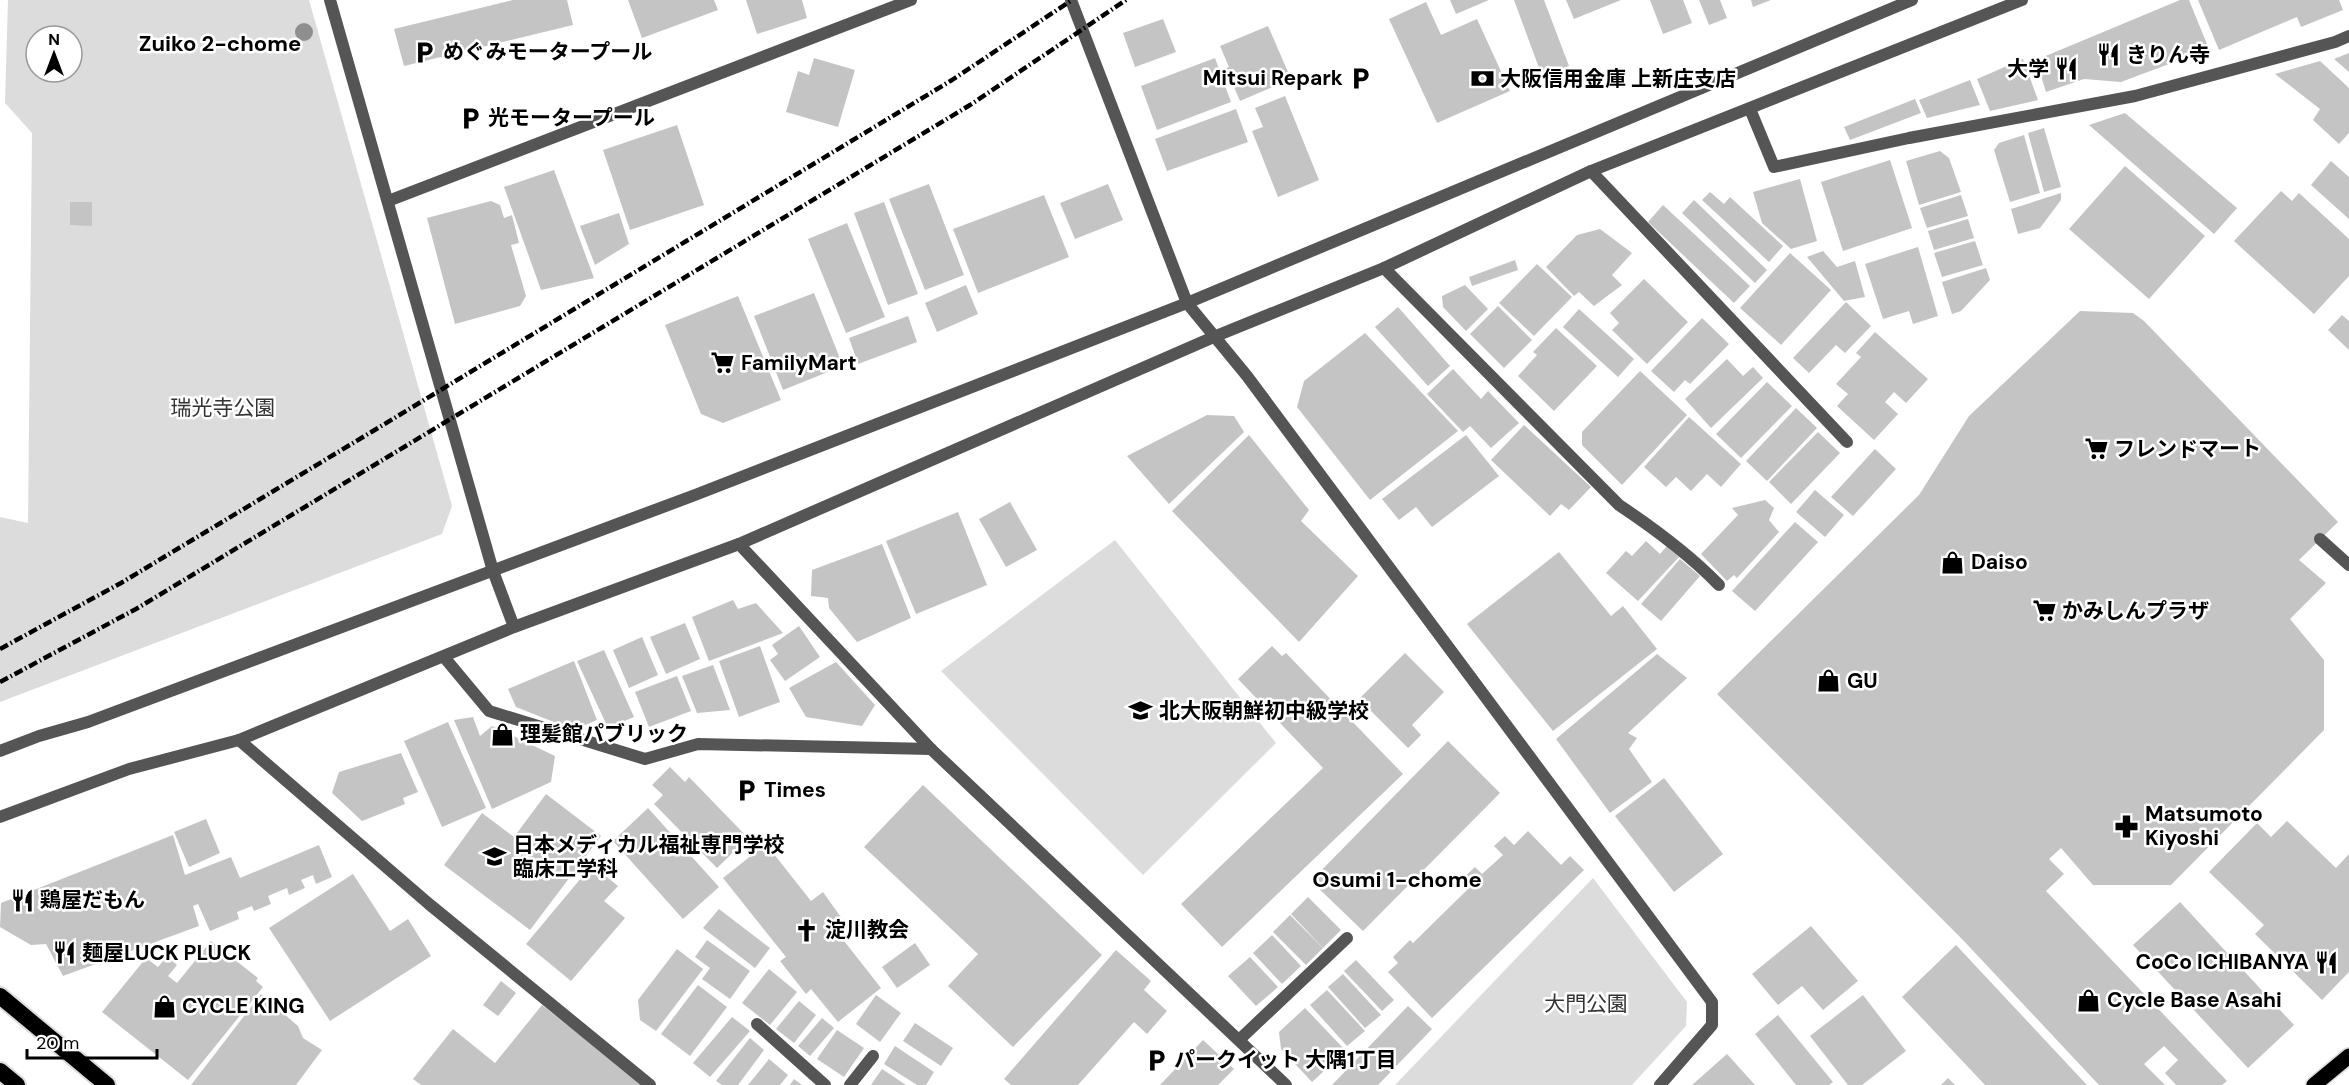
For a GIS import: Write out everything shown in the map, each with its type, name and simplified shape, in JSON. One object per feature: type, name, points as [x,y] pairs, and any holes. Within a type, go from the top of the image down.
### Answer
[{"type":"highway","points":[[0,996],[107,1085]]},
{"type":"highway","points":[[0,1071],[17,1085]]},
{"type":"main road","points":[[2314,1085],[2349,1056]]},
{"type":"street","points":[[330,0],[493,571],[514,627]]},
{"type":"street","points":[[388,201],[911,0]]},
{"type":"street","points":[[1071,0],[1186,303],[1216,336],[1712,1002],[1712,1026],[1660,1085]]},
{"type":"street","points":[[0,751],[39,736],[87,722],[695,495],[1186,303],[1912,0]]},
{"type":"street","points":[[0,817],[129,769],[239,740],[514,627],[739,544],[1216,336],[1384,268],[1591,171],[2022,0]]},
{"type":"street","points":[[1750,109],[1774,167],[1909,138],[2135,96],[2239,70],[2349,36]]},
{"type":"street","points":[[1591,171],[1847,442]]},
{"type":"street","points":[[1384,268],[1619,505],[1659,531],[1694,560],[1719,585]]},
{"type":"street","points":[[2320,539],[2349,565]]},
{"type":"street","points":[[739,544],[931,748],[1287,1085]]},
{"type":"street","points":[[444,657],[489,711],[645,759],[698,744],[931,748]]},
{"type":"street","points":[[239,740],[429,904],[650,1085]]},
{"type":"street","points":[[1239,1040],[1347,938]]},
{"type":"street","points":[[757,1024],[825,1085]]},
{"type":"street","points":[[850,1085],[873,1056]]},
{"type":"green space","name":"瑞光寺公園","points":[[8,0],[309,0],[452,506],[442,534],[0,702],[0,517],[28,523],[32,133],[5,103]]},
{"type":"green space","points":[[1115,540],[1276,743],[1143,875],[941,671]]},
{"type":"green space","name":"大門公園","points":[[1593,878],[1687,1002],[1686,1026],[1632,1085],[1395,1085]]},
{"type":"building","points":[[513,0],[567,0],[573,25],[404,66],[394,29]]},
{"type":"building","points":[[628,0],[714,0],[718,10],[642,38]]},
{"type":"building","points":[[746,0],[802,0],[807,18],[757,34]]},
{"type":"building","points":[[1450,0],[1489,0],[1456,14]]},
{"type":"building","points":[[1514,0],[1544,0],[1569,66],[1542,76]]},
{"type":"building","points":[[1566,0],[1621,0],[1574,19]]},
{"type":"building","points":[[1650,0],[1683,0],[1692,23],[1663,34]]},
{"type":"building","points":[[1699,0],[1720,0],[1727,18],[1709,25]]},
{"type":"building","points":[[1751,0],[1771,0],[1753,7]]},
{"type":"building","points":[[2180,0],[2189,0],[2209,49],[2121,82],[2084,79],[2046,92],[2036,60]]},
{"type":"building","points":[[2198,0],[2339,0],[2343,10],[2301,27],[2297,17],[2219,50]]},
{"type":"building","points":[[1426,2],[1441,35],[1477,19],[1510,91],[1437,123],[1389,19]]},
{"type":"building","points":[[1163,19],[1176,52],[1135,67],[1123,33]]},
{"type":"building","points":[[1268,26],[1291,79],[1240,101],[1226,68],[1229,67],[1220,46]]},
{"type":"building","points":[[2349,53],[2349,72],[2334,59]]},
{"type":"building","points":[[814,58],[855,70],[838,127],[786,112],[798,71],[809,75]]},
{"type":"building","points":[[1215,58],[1231,102],[1157,130],[1141,86]]},
{"type":"building","points":[[2023,59],[2038,100],[1990,111],[1977,79]]},
{"type":"building","points":[[2320,61],[2349,88],[2349,133],[2339,144],[2313,120],[2320,109],[2275,74]]},
{"type":"building","points":[[1970,80],[1980,105],[1927,118],[1919,100]]},
{"type":"building","points":[[1285,96],[1319,180],[1278,197],[1252,131],[1263,127],[1255,108]]},
{"type":"building","points":[[1915,99],[1921,113],[1850,140],[1844,127]]},
{"type":"building","points":[[1236,109],[1248,142],[1167,171],[1155,139]]},
{"type":"building","points":[[2125,113],[2237,208],[2214,234],[2089,125]]},
{"type":"building","points":[[677,125],[704,205],[630,230],[603,150]]},
{"type":"building","points":[[2044,128],[2061,187],[2044,192],[2028,133]]},
{"type":"building","points":[[2024,135],[2040,193],[2010,202],[1994,150],[1999,143]]},
{"type":"building","points":[[1940,151],[1949,158],[1961,192],[1919,205],[1906,161]]},
{"type":"building","points":[[1890,160],[1912,228],[1843,251],[1821,182]]},
{"type":"building","points":[[2331,161],[2349,177],[2349,219],[2311,185]]},
{"type":"building","points":[[2125,166],[2205,236],[2149,299],[2069,229]]},
{"type":"building","points":[[554,170],[594,278],[541,290],[504,187]]},
{"type":"building","points":[[1800,179],[1817,241],[1791,249],[1762,223],[1753,192]]},
{"type":"building","points":[[929,184],[964,275],[925,290],[889,199]]},
{"type":"building","points":[[1108,184],[1123,220],[1075,239],[1060,203]]},
{"type":"building","points":[[2281,191],[2292,201],[2299,193],[2349,239],[2349,276],[2314,314],[2234,241]]},
{"type":"building","points":[[1710,192],[1724,204],[1730,197],[1783,246],[1769,262],[1702,200]]},
{"type":"building","points":[[2061,193],[2061,200],[2040,228],[2018,234],[2011,209]]},
{"type":"building","points":[[1044,195],[1069,257],[978,293],[953,229]]},
{"type":"building","points":[[1961,195],[1968,216],[1927,228],[1920,208]]},
{"type":"building","points":[[1694,200],[1767,270],[1755,283],[1682,213]]},
{"type":"building","points":[[491,201],[500,205],[504,218],[512,215],[519,243],[511,245],[526,296],[520,306],[455,324],[427,218]]},
{"type":"building","points":[[70,202],[92,202],[92,226],[70,225]]},
{"type":"building","points":[[884,202],[918,294],[888,305],[854,213]]},
{"type":"building","points":[[1663,205],[1750,286],[1734,303],[1648,222]]},
{"type":"building","points":[[619,213],[629,244],[595,265],[580,226]]},
{"type":"building","points":[[1968,219],[1974,238],[1934,250],[1928,231]]},
{"type":"building","points":[[847,223],[885,317],[846,333],[808,239]]},
{"type":"building","points":[[1600,229],[1632,253],[1612,275],[1622,285],[1594,306],[1579,292],[1574,296],[1546,267],[1577,235]]},
{"type":"building","points":[[1975,241],[1983,265],[1942,277],[1934,253]]},
{"type":"building","points":[[1918,247],[1938,316],[1913,324],[1909,311],[1883,319],[1865,264]]},
{"type":"building","points":[[1823,251],[1837,267],[1855,261],[1865,297],[1844,301],[1807,257]]},
{"type":"building","points":[[1790,253],[1831,290],[1781,345],[1740,308]]},
{"type":"building","points":[[1515,260],[1518,270],[1472,286],[1469,277]]},
{"type":"building","points":[[1537,264],[1572,297],[1534,336],[1499,303]]},
{"type":"building","points":[[1986,268],[1990,280],[1961,311],[1952,314],[1942,282]]},
{"type":"building","points":[[1644,279],[1688,322],[1647,364],[1612,330],[1619,323],[1610,313]]},
{"type":"building","points":[[966,285],[978,314],[937,332],[925,303]]},
{"type":"building","points":[[1465,285],[1488,309],[1466,331],[1443,307],[1442,296]]},
{"type":"building","points":[[814,293],[843,366],[783,390],[754,316]]},
{"type":"building","name":"FamilyMart","points":[[738,296],[781,400],[723,423],[701,414],[665,325]]},
{"type":"building","points":[[1846,302],[1871,326],[1845,353],[1836,345],[1809,373],[1793,358]]},
{"type":"building","points":[[1498,306],[1532,340],[1504,368],[1470,334]]},
{"type":"building","points":[[1398,307],[1450,366],[1428,386],[1375,327]]},
{"type":"building","points":[[1579,309],[1634,359],[1618,377],[1563,327]]},
{"type":"building","points":[[2080,311],[2133,313],[2144,321],[2338,522],[2299,560],[2326,583],[2290,619],[2324,660],[2324,730],[2171,885],[2093,885],[2061,848],[2049,859],[2064,874],[2046,891],[2227,1081],[2222,1085],[2176,1085],[2165,1073],[2178,1060],[2164,1046],[2144,1064],[2165,1085],[2099,1085],[1963,940],[1717,694],[1919,495],[1969,416]]},
{"type":"building","points":[[2342,315],[2349,321],[2349,350],[2328,330]]},
{"type":"building","points":[[908,316],[917,342],[858,364],[849,338]]},
{"type":"building","points":[[1702,318],[1729,344],[1690,384],[1685,380],[1674,392],[1651,371]]},
{"type":"building","points":[[1556,328],[1597,366],[1554,411],[1518,376],[1537,355],[1533,352]]},
{"type":"building","points":[[1875,332],[1928,379],[1906,403],[1894,392],[1885,402],[1898,414],[1874,440],[1837,406],[1848,394],[1836,384],[1861,357],[1856,353]]},
{"type":"building","points":[[1365,333],[1458,431],[1370,500],[1297,407],[1304,381]]},
{"type":"building","points":[[1727,359],[1743,376],[1753,367],[1763,378],[1711,428],[1685,399]]},
{"type":"building","points":[[1453,369],[1481,399],[1488,391],[1519,423],[1491,448],[1470,426],[1463,432],[1427,394]]},
{"type":"building","points":[[1640,371],[1687,415],[1622,485],[1582,445],[1582,432]]},
{"type":"building","points":[[1767,382],[1792,406],[1741,458],[1716,434]]},
{"type":"building","points":[[1796,408],[1817,428],[1767,481],[1746,461]]},
{"type":"building","points":[[1207,415],[1234,416],[1244,432],[1169,504],[1127,456]]},
{"type":"building","points":[[1689,417],[1741,464],[1721,487],[1707,474],[1691,491],[1676,477],[1666,487],[1644,467]]},
{"type":"building","points":[[1524,425],[1591,487],[1569,510],[1561,504],[1550,516],[1491,460]]},
{"type":"building","points":[[1818,432],[1840,453],[1791,504],[1769,482]]},
{"type":"building","points":[[1249,435],[1309,510],[1301,521],[1358,576],[1299,642],[1172,511]]},
{"type":"building","points":[[1466,435],[1499,476],[1432,527],[1416,507],[1399,520],[1382,499]]},
{"type":"building","points":[[1875,449],[1896,469],[1853,516],[1831,497]]},
{"type":"building","points":[[1815,490],[1844,515],[1825,537],[1796,512]]},
{"type":"building","points":[[1765,500],[1774,508],[1769,520],[1779,532],[1737,578],[1734,575],[1727,581],[1701,554],[1738,515],[1732,508]]},
{"type":"building","points":[[1010,502],[1037,550],[1006,567],[979,519]]},
{"type":"building","points":[[958,512],[987,585],[916,614],[886,541]]},
{"type":"building","points":[[1795,522],[1818,542],[1755,611],[1732,591]]},
{"type":"building","points":[[1646,541],[1660,554],[1667,546],[1679,557],[1638,601],[1606,573],[1626,551],[1632,556]]},
{"type":"building","points":[[882,544],[911,618],[857,642],[829,608],[828,598],[811,596],[812,570]]},
{"type":"building","points":[[1559,552],[1611,616],[1623,606],[1657,649],[1553,731],[1467,624]]},
{"type":"building","points":[[1680,559],[1700,576],[1661,621],[1641,604]]},
{"type":"building","points":[[733,600],[738,609],[756,603],[783,633],[709,661],[692,617]]},
{"type":"building","points":[[685,623],[700,659],[666,674],[650,637]]},
{"type":"building","points":[[799,626],[820,657],[785,681],[770,660],[778,654],[772,645]]},
{"type":"building","points":[[642,637],[658,675],[629,688],[613,650]]},
{"type":"building","points":[[760,646],[780,702],[739,717],[719,661]]},
{"type":"building","points":[[1272,646],[1282,656],[1286,653],[1403,774],[1222,947],[1181,904],[1323,768],[1238,679]]},
{"type":"building","points":[[604,650],[634,717],[608,728],[577,661]]},
{"type":"building","points":[[1405,653],[1444,692],[1412,725],[1421,735],[1408,748],[1359,699]]},
{"type":"building","points":[[1657,654],[1687,678],[1628,733],[1637,738],[1629,749],[1652,782],[1610,813],[1556,739]]},
{"type":"building","points":[[574,661],[597,720],[574,730],[516,707],[508,689]]},
{"type":"building","points":[[836,662],[875,705],[862,726],[806,717],[789,688]]},
{"type":"building","points":[[713,665],[730,710],[697,713],[682,676]]},
{"type":"building","points":[[677,676],[691,711],[649,727],[635,692]]},
{"type":"building","points":[[473,717],[480,736],[492,726],[555,756],[551,782],[492,809],[454,720]]},
{"type":"building","points":[[448,722],[486,808],[442,827],[404,741]]},
{"type":"building","points":[[1448,741],[1500,793],[1363,931],[1311,881]]},
{"type":"building","points":[[401,753],[418,792],[403,798],[405,804],[362,821],[332,793],[339,772]]},
{"type":"building","points":[[670,767],[685,782],[689,777],[748,838],[717,868],[654,804],[663,795],[652,785]]},
{"type":"building","points":[[1664,778],[1723,854],[1674,892],[1615,816]]},
{"type":"building","points":[[923,785],[1102,955],[1013,1047],[948,986],[978,954],[864,847]]},
{"type":"building","points":[[546,794],[601,836],[530,930],[444,865],[482,813],[514,837]]},
{"type":"building","points":[[648,808],[719,887],[683,919],[613,841]]},
{"type":"building","points":[[206,819],[220,853],[189,867],[174,832]]},
{"type":"building","points":[[2287,821],[2336,868],[2349,854],[2349,972],[2322,1000],[2255,934],[2264,925],[2209,872],[2257,823],[2271,837]]},
{"type":"building","points":[[1528,831],[1561,865],[1570,856],[1584,870],[1432,1018],[1388,972],[1398,963],[1393,957],[1410,940],[1413,943],[1467,890],[1459,882],[1475,867],[1482,874],[1503,855],[1494,846],[1505,836],[1514,845]]},
{"type":"building","points":[[173,835],[185,875],[231,857],[240,878],[319,845],[332,877],[316,884],[313,875],[301,880],[305,888],[289,895],[287,888],[268,896],[271,904],[254,911],[252,906],[237,912],[239,919],[210,931],[198,904],[193,906],[199,926],[63,976],[46,944],[31,945],[0,927],[1,903]]},
{"type":"building","points":[[766,844],[811,901],[823,892],[850,930],[841,937],[881,988],[838,1022],[811,989],[806,994],[780,961],[786,957],[723,878]]},
{"type":"building","points":[[592,865],[618,886],[604,901],[625,918],[571,981],[526,944]]},
{"type":"building","points":[[353,874],[390,931],[408,919],[431,956],[330,1021],[269,928]]},
{"type":"building","points":[[1308,897],[1341,930],[1323,948],[1291,914]]},
{"type":"building","points":[[2180,902],[2294,1025],[2248,1068],[2133,945]]},
{"type":"building","points":[[719,909],[770,948],[755,968],[703,928]]},
{"type":"building","points":[[1290,915],[1323,948],[1306,965],[1273,932]]},
{"type":"building","points":[[1811,926],[1858,981],[1823,1010],[1802,986],[1778,1005],[1752,974]]},
{"type":"building","points":[[1272,935],[1301,966],[1282,984],[1253,953]]},
{"type":"building","points":[[707,940],[750,971],[730,999],[702,979],[710,968],[695,957]]},
{"type":"building","points":[[211,941],[258,978],[256,981],[263,987],[188,1080],[102,1012],[146,958],[158,967],[167,956],[177,965],[168,976],[177,983]]},
{"type":"building","points":[[915,943],[930,965],[897,988],[882,967]]},
{"type":"building","points":[[1956,945],[2087,1085],[1985,1085],[1902,997]]},
{"type":"building","points":[[677,949],[703,969],[656,1031],[640,1020],[638,1000]]},
{"type":"building","points":[[1116,950],[1151,981],[1144,990],[1167,1011],[1147,1034],[1134,1022],[1078,1085],[1011,1085],[1004,1079]]},
{"type":"building","points":[[1250,957],[1278,987],[1256,1006],[1228,976]]},
{"type":"building","points":[[1356,960],[1394,1000],[1382,1011],[1344,971]]},
{"type":"building","points":[[769,969],[797,992],[770,1025],[742,1003]]},
{"type":"building","points":[[1343,974],[1381,1015],[1365,1028],[1328,987]]},
{"type":"building","points":[[501,981],[516,993],[498,1016],[483,1005]]},
{"type":"building","points":[[698,985],[727,1007],[690,1056],[661,1034]]},
{"type":"building","points":[[1327,990],[1365,1031],[1347,1046],[1310,1005]]},
{"type":"building","points":[[261,994],[298,1026],[303,1038],[322,1050],[296,1085],[191,1085]]},
{"type":"building","points":[[876,995],[901,1013],[880,1042],[856,1024]]},
{"type":"building","points":[[1863,995],[1906,1051],[1862,1085],[1848,1085],[1810,1036]]},
{"type":"building","points":[[799,1001],[816,1015],[794,1043],[776,1029]]},
{"type":"building","points":[[542,1005],[644,1085],[421,1085],[413,1079],[453,1029],[495,1063]]},
{"type":"building","points":[[1408,1006],[1432,1029],[1378,1085],[1332,1085]]},
{"type":"building","points":[[1305,1008],[1346,1051],[1312,1082],[1281,1049],[1279,1032]]},
{"type":"building","points":[[1778,1015],[1833,1082],[1829,1085],[1796,1085],[1755,1034]]},
{"type":"building","points":[[732,1017],[750,1031],[710,1077],[693,1063]]},
{"type":"building","points":[[822,1018],[834,1028],[810,1056],[798,1046]]},
{"type":"building","points":[[915,1023],[953,1048],[941,1066],[903,1041]]},
{"type":"building","points":[[837,1030],[864,1048],[844,1077],[817,1059]]},
{"type":"building","points":[[750,1038],[764,1050],[738,1085],[722,1085],[716,1081]]},
{"type":"building","points":[[1203,1040],[1234,1069],[1218,1085],[1160,1085]]},
{"type":"building","points":[[895,1046],[934,1072],[926,1085],[917,1085],[884,1064]]},
{"type":"building","points":[[1727,1054],[1755,1085],[1692,1085]]},
{"type":"building","points":[[769,1059],[788,1075],[780,1085],[748,1085]]},
{"type":"building","points":[[882,1069],[906,1085],[871,1085]]},
{"type":"building","points":[[1948,1078],[1955,1085],[1941,1085]]},
{"type":"building","points":[[794,1079],[802,1085],[790,1085]]},
{"type":"railway","points":[[0,649],[121,583],[373,431],[952,80],[1072,0]]},
{"type":"railway","points":[[0,682],[136,609],[970,105],[1126,0]]},
{"type":"place","name":"めぐみモータープール","points":[[425,52]]},
{"type":"place","name":"きりん寺","points":[[2108,55]]},
{"type":"place","name":"大学","points":[[2067,69]]},
{"type":"place","name":"Mitsui Repark","points":[[1361,78]]},
{"type":"place","name":"大阪信用金庫 上新庄支店","points":[[1482,79]]},
{"type":"place","name":"光モータープール","points":[[470,118]]},
{"type":"place","name":"FamilyMart","points":[[723,363]]},
{"type":"place","name":"フレンドマート","points":[[2096,449]]},
{"type":"place","name":"Daiso","points":[[1953,562]]},
{"type":"place","name":"かみしんプラザ","points":[[2044,611]]},
{"type":"place","name":"GU","points":[[1829,681]]},
{"type":"place","name":"北大阪朝鮮初中級学校","points":[[1141,711]]},
{"type":"place","name":"理髪館パブリック","points":[[502,734]]},
{"type":"place","name":"Times","points":[[746,790]]},
{"type":"place","name":"Matsumoto Kiyoshi","points":[[2127,826]]},
{"type":"place","name":"日本メディカル福祉専門学校 臨床工学科","points":[[495,857]]},
{"type":"place","name":"鶏屋だもん","points":[[22,900]]},
{"type":"place","name":"淀川教会","points":[[807,930]]},
{"type":"place","name":"麺屋LUCK PLUCK","points":[[64,953]]},
{"type":"place","name":"CoCo ICHIBANYA","points":[[2327,962]]},
{"type":"place","name":"Cycle Base Asahi","points":[[2089,1000]]},
{"type":"place","name":"CYCLE KING","points":[[164,1006]]},
{"type":"place","name":"パークイット 大隅1丁目","points":[[1156,1060]]},
{"type":"district","name":"Zuiko 2-chome","points":[[220,43]]},
{"type":"district","name":"Osumi 1-chome","points":[[1397,879]]}]
